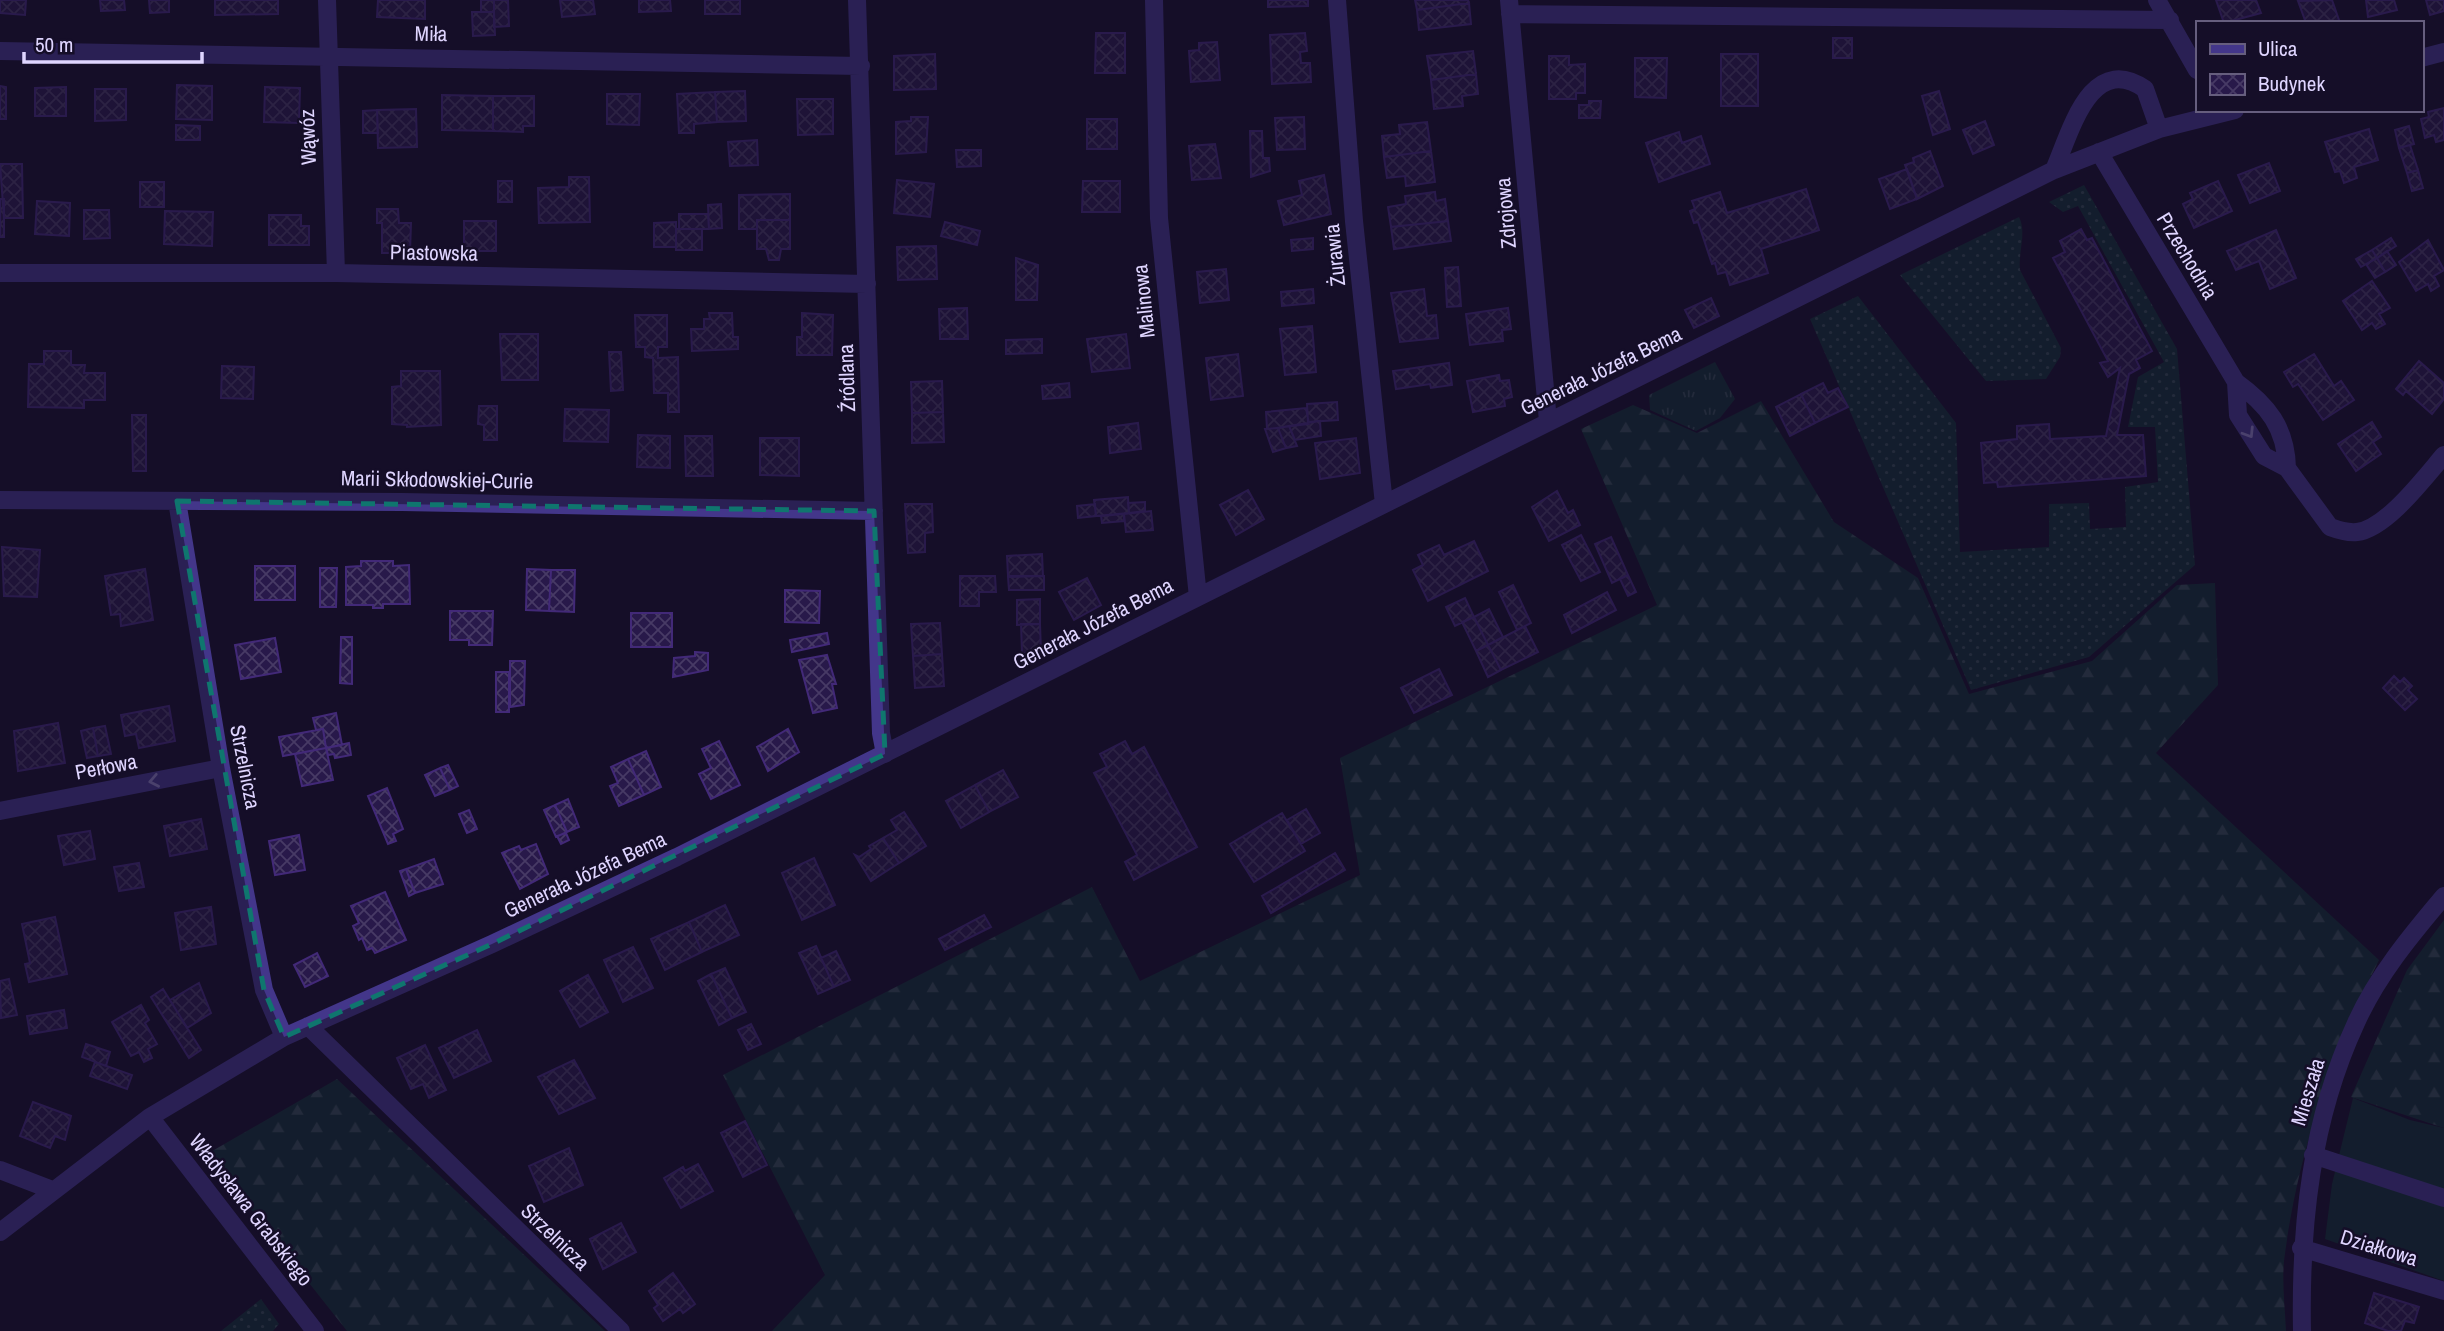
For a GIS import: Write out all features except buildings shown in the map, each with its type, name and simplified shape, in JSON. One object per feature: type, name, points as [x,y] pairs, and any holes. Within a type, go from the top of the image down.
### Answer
[{"type":"street","name":"Wąwóz","points":[[327,0],[335,273]]},
{"type":"street","name":"Źródlana","points":[[857,0],[881,733],[885,754]]},
{"type":"street","name":"Malinowa","points":[[1154,0],[1159,218],[1198,597]]},
{"type":"street","name":"Żurawia","points":[[1337,0],[1354,221],[1384,504]]},
{"type":"street","points":[[2157,0],[2196,68]]},
{"type":"street","points":[[1509,7],[2170,20]]},
{"type":"street","name":"Zdrojowa","points":[[1509,7],[1548,421]]},
{"type":"street","name":"Miła","points":[[0,51],[861,66]]},
{"type":"street","points":[[2423,57],[2444,52]]},
{"type":"street","points":[[2054,170],[2084,102],[2091,91],[2104,82],[2122,78],[2145,89],[2159,129]]},
{"type":"street","name":"Generała Józefa Bema","points":[[0,1232],[150,1116],[284,1037],[492,944],[885,754],[1548,421],[1821,289],[2054,170],[2159,129],[2221,112]]},
{"type":"street","name":"Przechodnia","points":[[2099,152],[2236,382],[2262,400],[2286,443],[2287,468]]},
{"type":"street","name":"Piastowska","points":[[0,273],[335,273],[867,284]]},
{"type":"street","name":"Przechodnia","points":[[2236,382],[2238,415],[2264,456],[2287,468],[2326,525],[2339,530],[2360,532],[2390,514],[2444,455]]},
{"type":"street","name":"Marii Skłodowskiej-Curie","points":[[0,500],[874,511]]},
{"type":"street","name":"Strzelnicza","points":[[177,501],[221,768],[264,990],[284,1037]]},
{"type":"street","name":"Perłowa","points":[[0,811],[221,768]]},
{"type":"street","name":"Mieszała","points":[[2302,1331],[2301,1248],[2313,1155],[2340,1065],[2356,1022],[2394,958],[2444,896]]},
{"type":"street","name":"Strzelnicza","points":[[308,1026],[621,1331]]},
{"type":"street","name":"Władysława Grabskiego","points":[[150,1116],[310,1329]]},
{"type":"street","points":[[2313,1155],[2444,1198]]},
{"type":"street","points":[[0,1170],[52,1190]]},
{"type":"street","name":"Działkowa","points":[[2301,1248],[2444,1291]]},
{"type":"highlighted area","points":[[177,501],[874,511],[885,754],[492,944],[284,1037],[264,990]]},
{"type":"green space","points":[[2084,185],[2177,349],[2195,565],[2089,657],[1971,690],[1810,319],[1858,296],[1956,423],[1960,552],[2049,547],[2049,504],[2089,503],[2090,529],[2126,527],[2125,487],[2158,482],[2155,427],[2128,427],[2138,377],[2164,362],[2078,206],[2063,212],[2049,202]]},
{"type":"green space","points":[[2019,217],[2022,229],[2020,270],[2061,348],[2060,357],[2046,379],[1986,381],[1900,275]]},
{"type":"green space","points":[[1715,362],[1735,399],[1720,418],[1696,431],[1650,410],[1649,395]]},
{"type":"green space","points":[[1761,401],[1834,522],[1918,578],[1969,694],[2092,661],[2177,585],[2215,583],[2218,685],[2156,753],[2379,960],[2332,1070],[2298,1181],[2284,1261],[2286,1331],[772,1331],[825,1275],[723,1075],[1092,887],[1140,981],[1360,875],[1340,758],[1657,605],[1581,429],[1633,405],[1697,433]]},
{"type":"green space","points":[[2444,920],[2444,1128],[2351,1097],[2407,970]]},
{"type":"green space","points":[[337,1079],[605,1331],[347,1331],[207,1154]]},
{"type":"green space","points":[[2353,1098],[2410,1120],[2444,1128],[2444,1281],[2325,1239],[2332,1184]]},
{"type":"green space","points":[[261,1299],[279,1324],[273,1331],[221,1331]]}]
